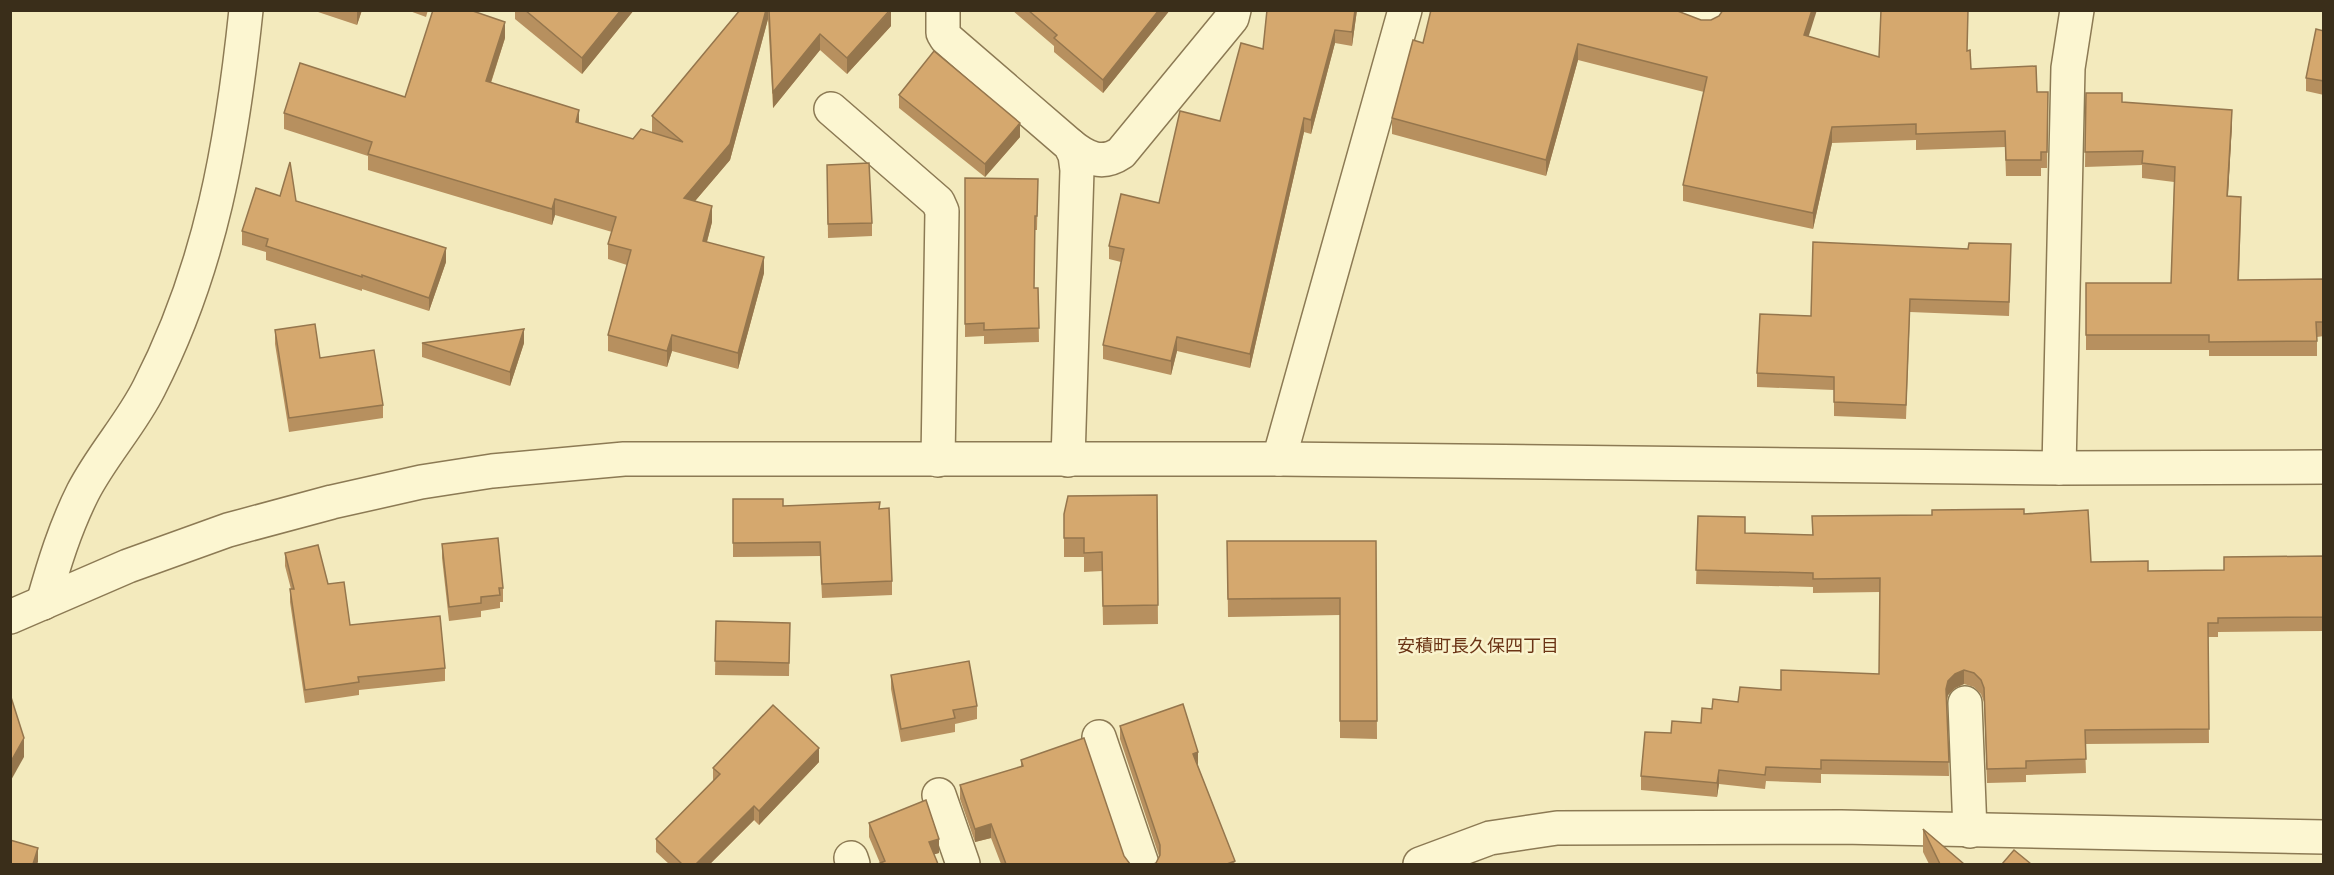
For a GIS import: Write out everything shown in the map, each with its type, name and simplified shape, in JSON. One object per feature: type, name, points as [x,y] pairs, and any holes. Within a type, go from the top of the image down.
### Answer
[{"type":"street","points":[[43,603],[61,540],[79,500],[148,389],[204,254],[228,153],[246,10]]},
{"type":"street","points":[[943,10],[943,33],[946,38],[1070,145],[1085,157],[1095,160],[1112,159],[1121,153],[1232,18],[1234,10]]},
{"type":"street","points":[[1279,459],[1405,10]]},
{"type":"street","points":[[2059,468],[2068,68],[2077,10]]},
{"type":"street","points":[[831,109],[938,202],[942,211],[938,460]]},
{"type":"street","points":[[1068,460],[1077,170],[1075,154],[1070,145]]},
{"type":"street","points":[[10,617],[128,566],[228,530],[332,502],[441,479],[555,464],[624,459],[1279,459],[2059,468],[2324,467]]},
{"type":"street","points":[[1965,703],[1970,831]]},
{"type":"street","points":[[1099,737],[1142,864]]},
{"type":"street","points":[[939,795],[963,864]]},
{"type":"street","points":[[1420,864],[1490,838],[1557,828],[1829,827],[2321,842]]},
{"type":"building","points":[[433,10],[470,10],[505,22],[486,81],[579,110],[576,122],[633,139],[641,129],[683,142],[652,116],[740,10],[766,10],[730,144],[684,198],[712,206],[703,241],[764,257],[738,353],[672,335],[667,351],[608,335],[631,250],[608,244],[616,217],[555,199],[552,209],[368,154],[372,142],[284,113],[300,63],[405,97]]},
{"type":"building","points":[[525,10],[621,10],[582,58]]},
{"type":"building","points":[[769,10],[890,10],[847,58],[820,34],[773,92]]},
{"type":"building","points":[[1028,10],[1159,10],[1103,80],[1054,38],[1057,35]]},
{"type":"building","points":[[1267,10],[1355,10],[1352,32],[1335,30],[1311,120],[1304,118],[1250,354],[1177,337],[1171,361],[1103,345],[1124,249],[1109,246],[1121,194],[1159,203],[1180,111],[1220,121],[1241,43],[1263,49]]},
{"type":"building","points":[[1431,10],[1675,10],[1701,20],[1711,20],[1719,16],[1723,10],[1812,10],[1804,35],[1879,57],[1881,10],[1968,10],[1967,51],[1970,50],[1971,69],[2036,66],[2037,92],[2048,92],[2047,152],[2041,152],[2041,160],[2006,160],[2005,131],[1916,134],[1916,124],[1832,127],[1813,213],[1683,185],[1707,77],[1578,44],[1546,160],[1392,118],[1413,40],[1423,43]]},
{"type":"building","points":[[2316,29],[2324,31],[2324,81],[2306,78]]},
{"type":"building","points":[[934,51],[1020,123],[985,164],[899,95]]},
{"type":"building","points":[[2086,93],[2122,93],[2122,102],[2232,110],[2227,196],[2241,197],[2238,280],[2324,279],[2324,322],[2316,322],[2317,341],[2209,342],[2209,335],[2086,335],[2086,283],[2171,283],[2175,167],[2142,163],[2143,151],[2085,152]]},
{"type":"building","points":[[290,162],[296,201],[446,248],[429,298],[266,246],[268,239],[242,231],[256,188],[280,196]]},
{"type":"building","points":[[869,163],[872,223],[828,224],[827,165]]},
{"type":"building","points":[[965,178],[1038,179],[1034,288],[1038,288],[1039,328],[984,330],[984,323],[965,324]]},
{"type":"building","points":[[1813,242],[1968,249],[1969,243],[2011,244],[2009,302],[1910,299],[1906,405],[1834,402],[1834,377],[1757,373],[1760,314],[1811,316]]},
{"type":"building","points":[[315,324],[320,358],[374,350],[383,405],[289,418],[275,330]]},
{"type":"building","points":[[524,329],[510,372],[422,343]]},
{"type":"building","points":[[1157,495],[1158,605],[1103,606],[1102,552],[1084,553],[1084,538],[1064,538],[1064,514],[1068,496]]},
{"type":"building","points":[[733,499],[783,499],[783,506],[880,502],[879,509],[889,508],[892,581],[822,584],[820,542],[733,543]]},
{"type":"building","points":[[2024,509],[2024,514],[2088,510],[2091,562],[2148,561],[2148,571],[2224,570],[2224,557],[2324,556],[2324,617],[2218,618],[2218,623],[2208,623],[2209,729],[2085,730],[2086,759],[2026,761],[2026,768],[1987,769],[1984,688],[1981,680],[1974,673],[1964,670],[1955,674],[1948,681],[1946,689],[1949,762],[1821,760],[1821,769],[1766,767],[1765,775],[1719,770],[1717,783],[1641,776],[1645,732],[1671,733],[1672,721],[1701,723],[1702,708],[1712,709],[1713,699],[1738,702],[1740,687],[1781,690],[1781,670],[1879,674],[1880,578],[1813,579],[1813,573],[1696,570],[1698,516],[1745,517],[1745,533],[1813,535],[1812,516],[1932,515],[1932,510]]},
{"type":"building","points":[[498,538],[503,588],[499,588],[500,595],[481,597],[481,603],[449,607],[442,544]]},
{"type":"building","points":[[1227,541],[1376,541],[1377,721],[1340,721],[1340,598],[1228,599]]},
{"type":"building","points":[[318,545],[328,584],[344,582],[350,625],[440,616],[445,668],[358,677],[359,682],[305,690],[290,589],[294,589],[285,553]]},
{"type":"building","points":[[716,621],[790,623],[789,663],[715,661]]},
{"type":"building","points":[[969,661],[977,706],[953,710],[955,718],[901,729],[891,675]]},
{"type":"building","points":[[10,694],[24,738],[10,763]]},
{"type":"building","points":[[1183,704],[1198,752],[1193,754],[1235,861],[1227,864],[1154,864],[1160,855],[1160,845],[1120,726]]},
{"type":"building","points":[[773,705],[819,748],[759,811],[754,806],[696,864],[682,864],[656,839],[720,774],[713,768]]},
{"type":"building","points":[[1084,738],[1124,856],[1130,864],[1006,864],[991,824],[975,829],[960,785],[1023,766],[1021,760]]},
{"type":"building","points":[[926,800],[939,839],[929,842],[938,864],[878,864],[885,861],[869,823]]},
{"type":"building","points":[[1923,829],[1964,864],[1940,864]]},
{"type":"building","points":[[10,840],[38,848],[33,864],[10,864]]},
{"type":"building","points":[[2014,850],[2031,864],[2002,864]]},
{"type":"district","name":"安積町長久保四丁目","points":[[1478,644]]}]
